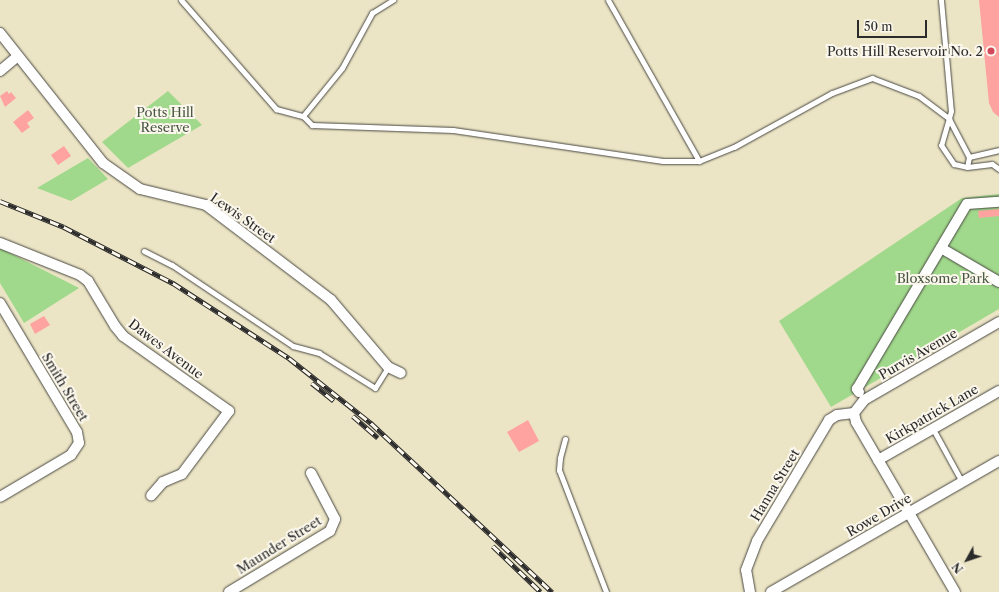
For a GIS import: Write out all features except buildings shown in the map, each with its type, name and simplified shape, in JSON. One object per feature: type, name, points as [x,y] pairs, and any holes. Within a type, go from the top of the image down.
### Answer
[{"type":"street","name":"Lewis Street","points":[[0,33],[102,162],[140,189],[206,205],[243,231],[331,300],[388,367],[401,373]]},
{"type":"street","points":[[0,71],[18,56]]},
{"type":"street","points":[[859,392],[857,389],[941,248],[948,229],[967,204],[999,202]]},
{"type":"street","name":"Dawes Avenue","points":[[0,243],[80,275],[88,281],[115,326],[124,336],[229,411],[182,474],[163,482],[151,496]]},
{"type":"street","points":[[941,248],[999,282]]},
{"type":"street","name":"Smith Street","points":[[0,304],[77,432],[79,442],[71,455],[0,497]]},
{"type":"street","name":"Purvis Avenue","points":[[854,413],[864,400],[999,322]]},
{"type":"street","name":"Kirkpatrick Lane","points":[[878,460],[999,391]]},
{"type":"street","points":[[854,413],[856,422],[955,592]]},
{"type":"street","name":"Hanna Street","points":[[750,592],[746,570],[757,541],[829,420],[837,415],[854,413]]},
{"type":"street","name":"Rowe Drive","points":[[771,592],[999,461]]},
{"type":"street","name":"Maunder Street","points":[[229,592],[330,531],[336,519],[311,473]]},
{"type":"lane","points":[[181,0],[276,109],[303,116],[312,124],[453,130],[663,161],[699,161],[734,147],[832,93],[872,78],[919,96],[949,118],[969,156],[967,167]]},
{"type":"lane","points":[[303,116],[342,68],[372,13],[392,0]]},
{"type":"lane","points":[[608,0],[699,161]]},
{"type":"lane","points":[[941,0],[951,111],[941,145],[954,164],[967,167],[992,164],[999,169]]},
{"type":"lane","points":[[969,156],[999,150]]},
{"type":"lane","points":[[144,251],[172,265],[292,346],[319,353],[375,388],[388,367]]},
{"type":"lane","points":[[933,429],[962,482]]},
{"type":"lane","points":[[565,439],[560,458],[560,470],[606,592]]},
{"type":"green space","name":"Potts Hill Reserve","points":[[168,91],[202,125],[128,168],[102,142]]},
{"type":"green space","points":[[88,158],[108,179],[71,201],[37,188]]},
{"type":"green space","name":"Bloxsome Park","points":[[999,194],[999,309],[831,407],[779,321],[962,198]]},
{"type":"green space","points":[[0,248],[79,288],[24,323],[0,283]]},
{"type":"railway","points":[[0,201],[64,227],[173,283],[289,358],[371,423],[552,592]]},
{"type":"railway","points":[[312,383],[334,401]]},
{"type":"railway","points":[[353,416],[378,438]]},
{"type":"railway","points":[[493,546],[541,592]]},
{"type":"place","name":"Potts Hill Reservoir No. 2","points":[[991,51]]}]
